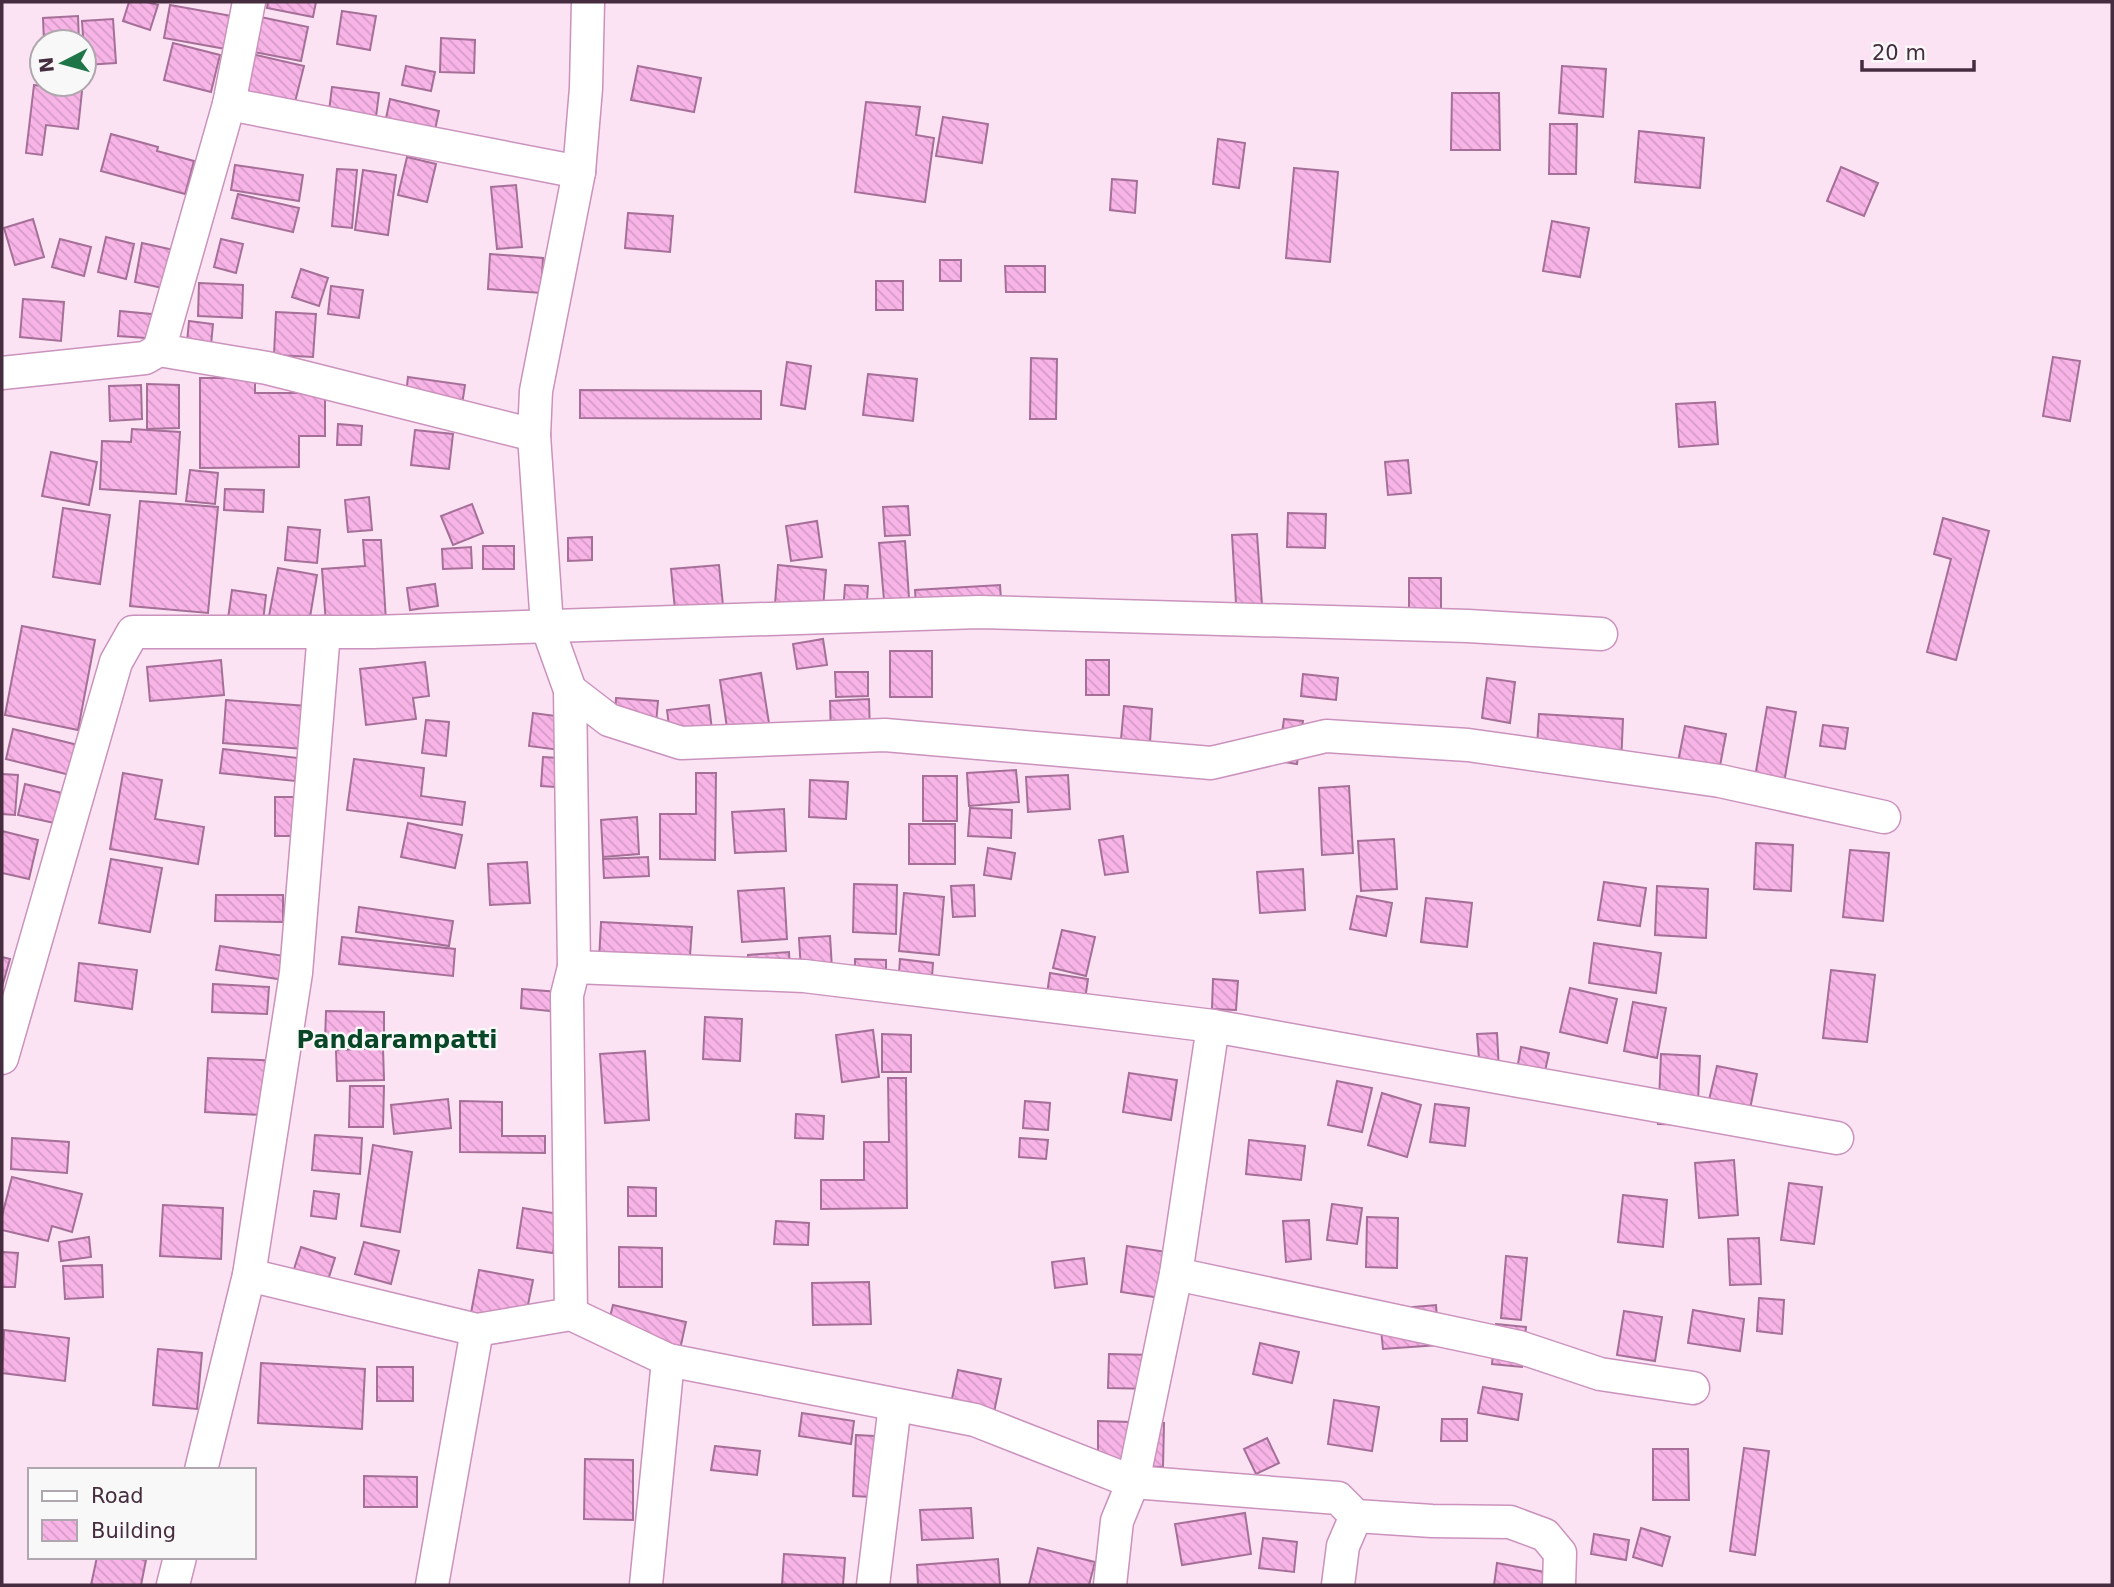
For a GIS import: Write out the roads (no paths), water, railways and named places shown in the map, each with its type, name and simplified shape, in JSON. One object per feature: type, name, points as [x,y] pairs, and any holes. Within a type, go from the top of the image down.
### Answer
[{"type":"street","points":[[159,350],[229,104],[248,2]]},
{"type":"street","points":[[571,1314],[567,995],[574,967],[570,690],[547,626],[534,435],[536,391],[579,172],[586,88],[588,2]]},
{"type":"street","points":[[229,104],[579,172]]},
{"type":"street","points":[[2,373],[145,358],[159,350],[267,368],[534,435]]},
{"type":"street","points":[[2,1058],[116,662],[133,632],[324,632],[979,612],[1359,622],[1601,634]]},
{"type":"street","points":[[201,1468],[249,1275],[296,973],[324,632]]},
{"type":"street","points":[[570,690],[608,720],[681,743],[885,735],[1211,763],[1326,736],[1468,745],[1720,781],[1884,817]]},
{"type":"street","points":[[574,967],[804,976],[1213,1026],[1837,1138]]},
{"type":"street","points":[[1110,1585],[1117,1521],[1133,1482],[1176,1274],[1213,1026]]},
{"type":"street","points":[[1176,1274],[1518,1347],[1600,1374],[1693,1388]]},
{"type":"street","points":[[249,1275],[477,1330],[571,1314],[668,1360],[975,1420],[1133,1482],[1338,1498],[1356,1516],[1510,1522],[1545,1535],[1560,1553],[1559,1585]]},
{"type":"street","points":[[432,1585],[477,1330]]},
{"type":"street","points":[[646,1585],[668,1360]]},
{"type":"street","points":[[873,1585],[895,1405]]},
{"type":"street","points":[[1338,1585],[1343,1546],[1356,1516]]},
{"type":"street","points":[[173,1585],[180,1559]]},
{"type":"district","name":"Pandarampatti","points":[[397,1040]]}]
